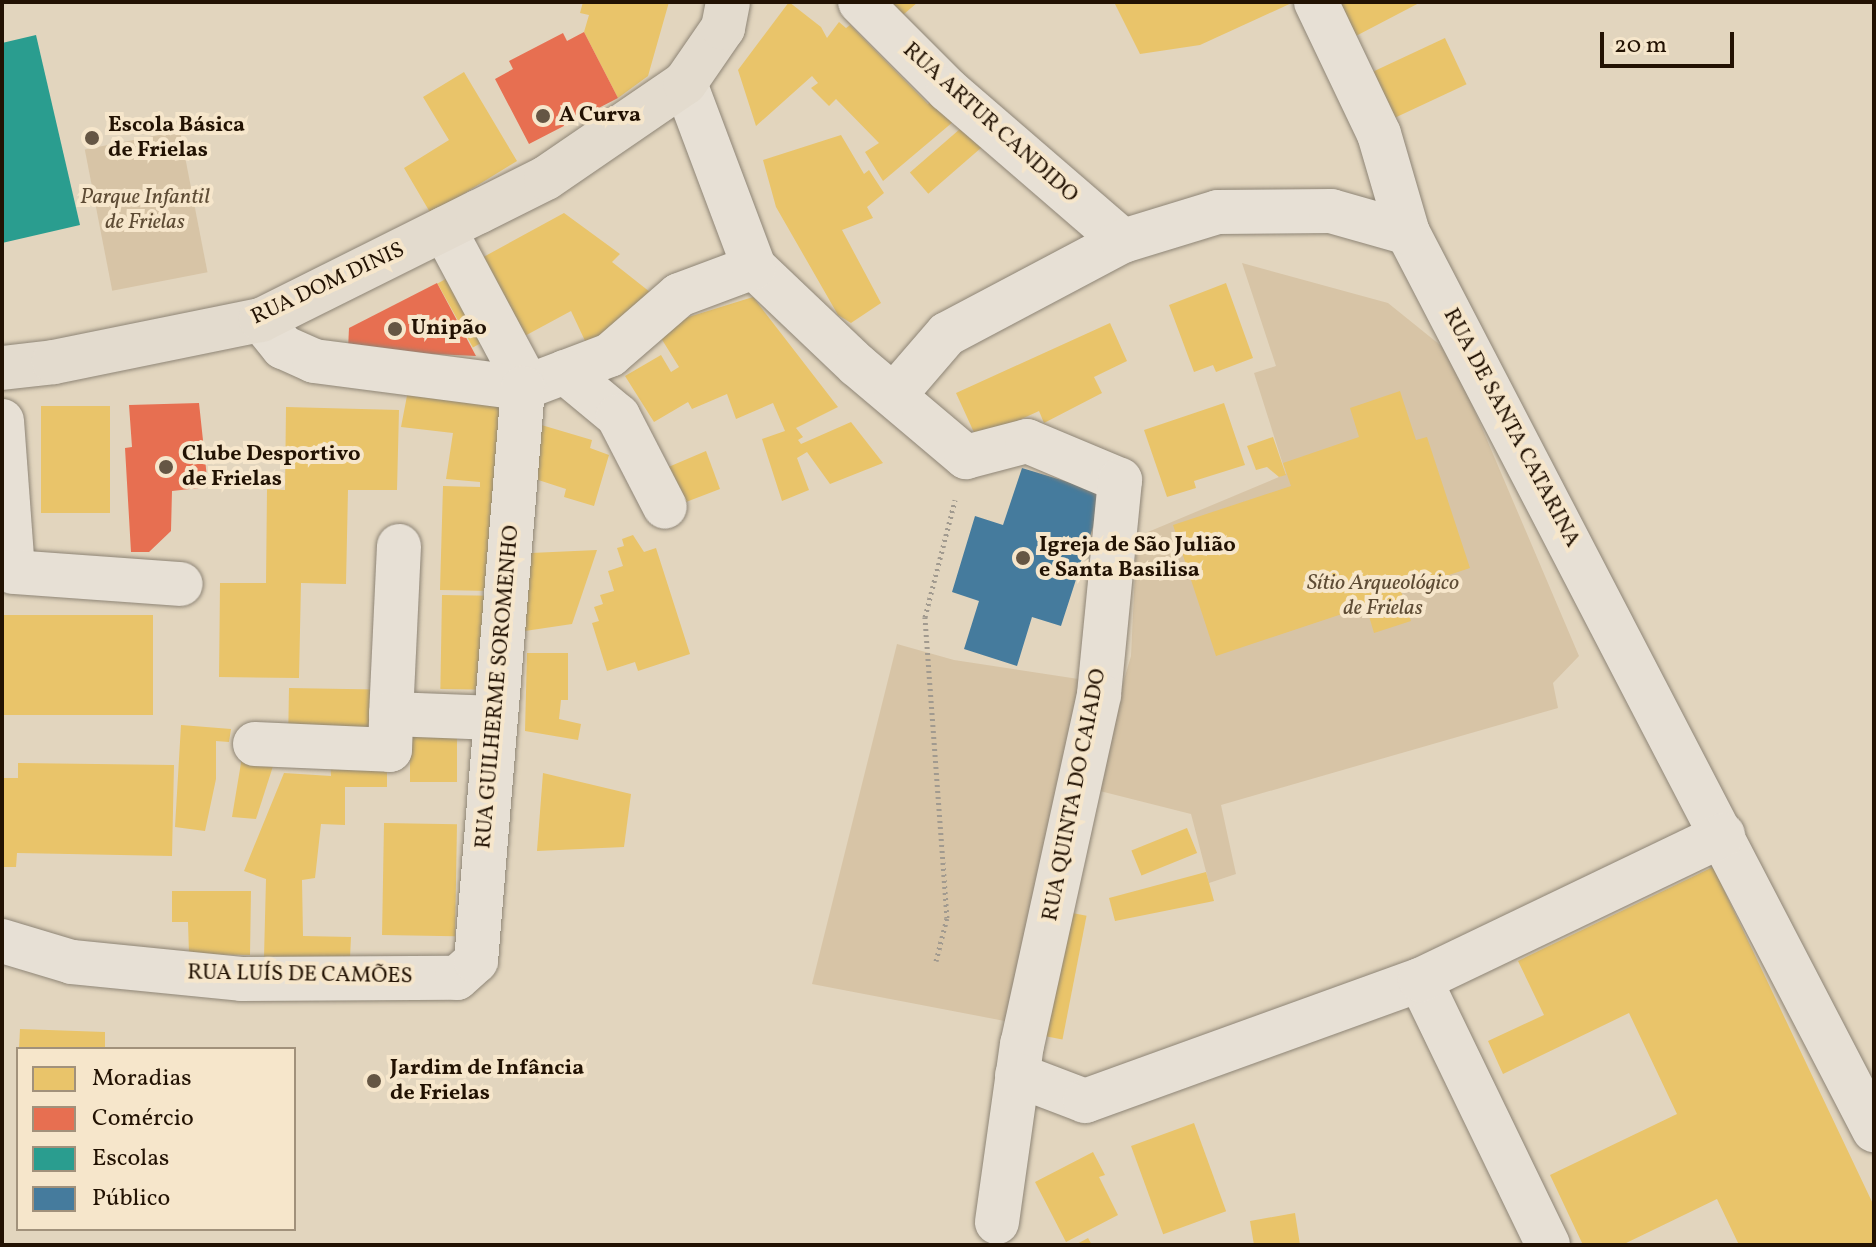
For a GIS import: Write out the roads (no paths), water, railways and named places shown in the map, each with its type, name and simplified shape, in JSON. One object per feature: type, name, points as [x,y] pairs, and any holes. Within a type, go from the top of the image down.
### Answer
[{"type":"main road","points":[[685,83],[723,28],[728,2]]},
{"type":"main road","name":"RUA DOM DINIS","points":[[2,368],[54,362],[261,320],[546,178],[685,83]]},
{"type":"street","name":"RUA ARTUR CANDIDO","points":[[860,2],[948,90],[1123,241]]},
{"type":"street","name":"RUA DE SANTA CATARINA","points":[[1316,2],[1379,134],[1408,233],[1874,1130]]},
{"type":"street","points":[[685,83],[754,267],[857,365],[896,393],[947,334],[1123,241],[1218,212],[1331,211],[1408,233]]},
{"type":"street","points":[[444,229],[538,382]]},
{"type":"street","points":[[538,382],[610,355],[679,295],[754,267]]},
{"type":"street","points":[[261,320],[283,347],[314,361],[538,382],[618,416],[665,507]]},
{"type":"street","name":"RUA GUILHERME SOROMENHO","points":[[457,978],[476,961],[496,718],[538,382]]},
{"type":"street","name":"RUA QUINTA DO CAIADO","points":[[896,393],[966,457],[1027,441],[1120,480],[1099,695],[1017,1075],[997,1222]]},
{"type":"street","points":[[2,421],[13,572],[181,584]]},
{"type":"street","points":[[255,744],[390,750],[399,546]]},
{"type":"street","points":[[391,714],[496,718]]},
{"type":"street","points":[[1017,1075],[1085,1101],[1420,980],[1723,835]]},
{"type":"street","name":"RUA LUÍS DE CAMÕES","points":[[2,941],[72,962],[241,979],[457,978]]},
{"type":"street","points":[[1420,980],[1548,1245]]},
{"type":"place","name":"A Curva","points":[[543,116]]},
{"type":"place","name":"Escola Básica de Frielas","points":[[92,138]]},
{"type":"place","name":"Unipão","points":[[395,329]]},
{"type":"place","name":"Clube Desportivo de Frielas","points":[[166,467]]},
{"type":"place","name":"Igreja de São Julião e Santa Basilisa","points":[[1023,558]]},
{"type":"place","name":"Jardim de Infância de Frielas","points":[[374,1081]]},
{"type":"park label","name":"Parque Infantil de Frielas","points":[[145,210]]},
{"type":"park label","name":"Sítio Arqueológico de Frielas","points":[[1383,596]]}]
